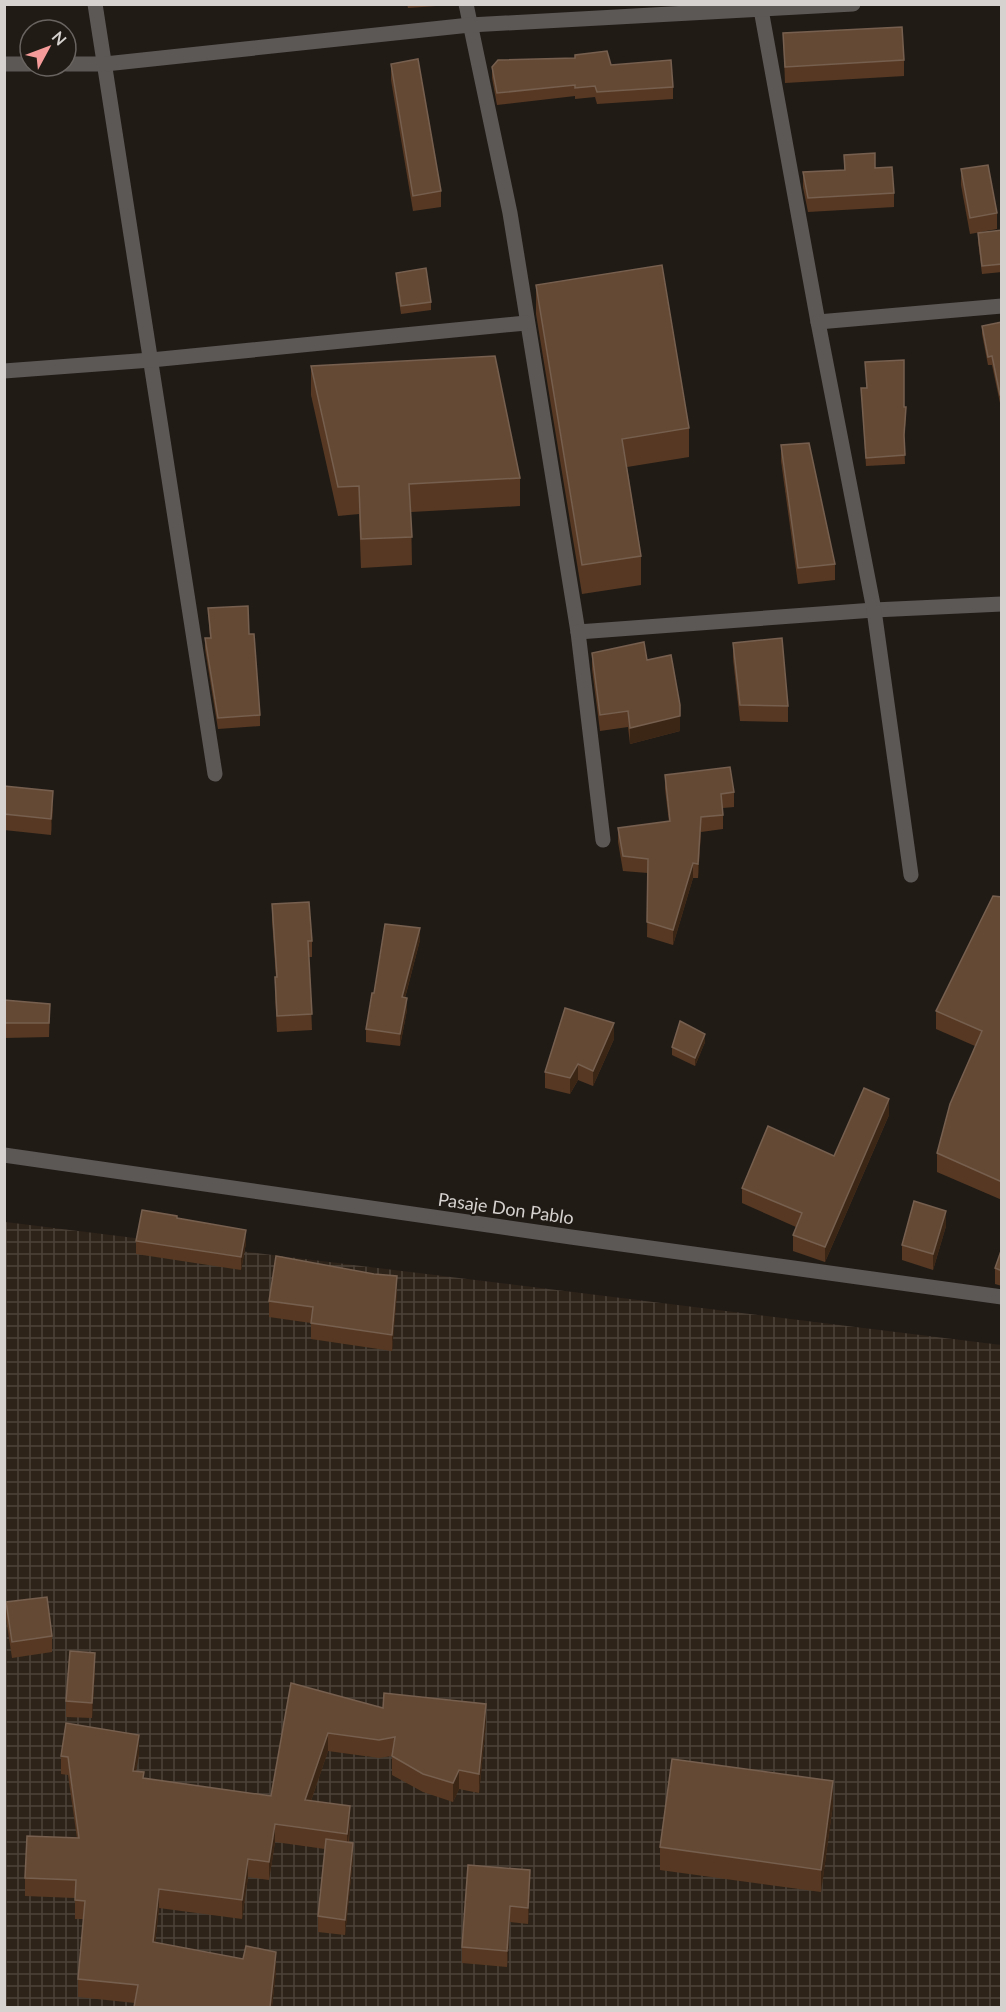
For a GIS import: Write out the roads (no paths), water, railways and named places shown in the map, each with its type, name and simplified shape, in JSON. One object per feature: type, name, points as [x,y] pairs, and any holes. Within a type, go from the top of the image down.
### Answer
[{"type":"street","points":[[95,4],[214,774]]},
{"type":"street","points":[[466,4],[510,213],[526,323],[578,632],[603,840]]},
{"type":"street","points":[[78,64],[105,64],[470,25],[761,7],[853,4]]},
{"type":"street","points":[[761,7],[818,322],[874,610],[912,875]]},
{"type":"street","points":[[818,322],[1002,306]]},
{"type":"street","points":[[4,371],[150,360],[526,323]]},
{"type":"street","points":[[578,632],[874,610],[1002,604]]},
{"type":"street","name":"Pasaje Don Pablo","points":[[4,1155],[560,1236],[1002,1297]]}]
